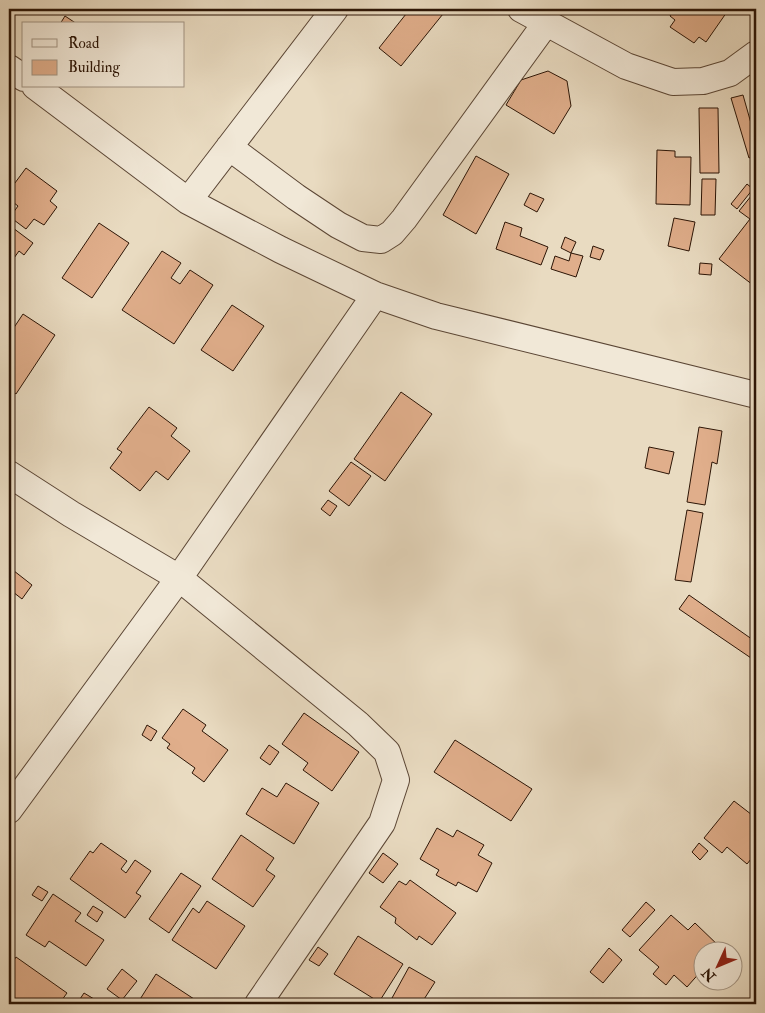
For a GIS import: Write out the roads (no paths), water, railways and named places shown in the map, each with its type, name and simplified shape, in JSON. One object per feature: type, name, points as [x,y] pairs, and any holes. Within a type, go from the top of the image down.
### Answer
[{"type":"street","points":[[188,201],[335,9]]},
{"type":"street","points":[[521,9],[626,66],[673,82],[703,81],[730,73],[756,54]]},
{"type":"street","points":[[229,147],[296,197],[338,224],[363,238],[381,240],[392,233],[404,219],[546,23]]},
{"type":"street","points":[[9,68],[22,77]]},
{"type":"street","points":[[38,88],[188,201],[281,250],[375,295],[436,316],[756,395]]},
{"type":"street","points":[[9,810],[179,578],[375,295]]},
{"type":"street","points":[[9,474],[71,514],[179,578],[358,724],[388,752],[396,780],[382,823],[258,1004]]}]
